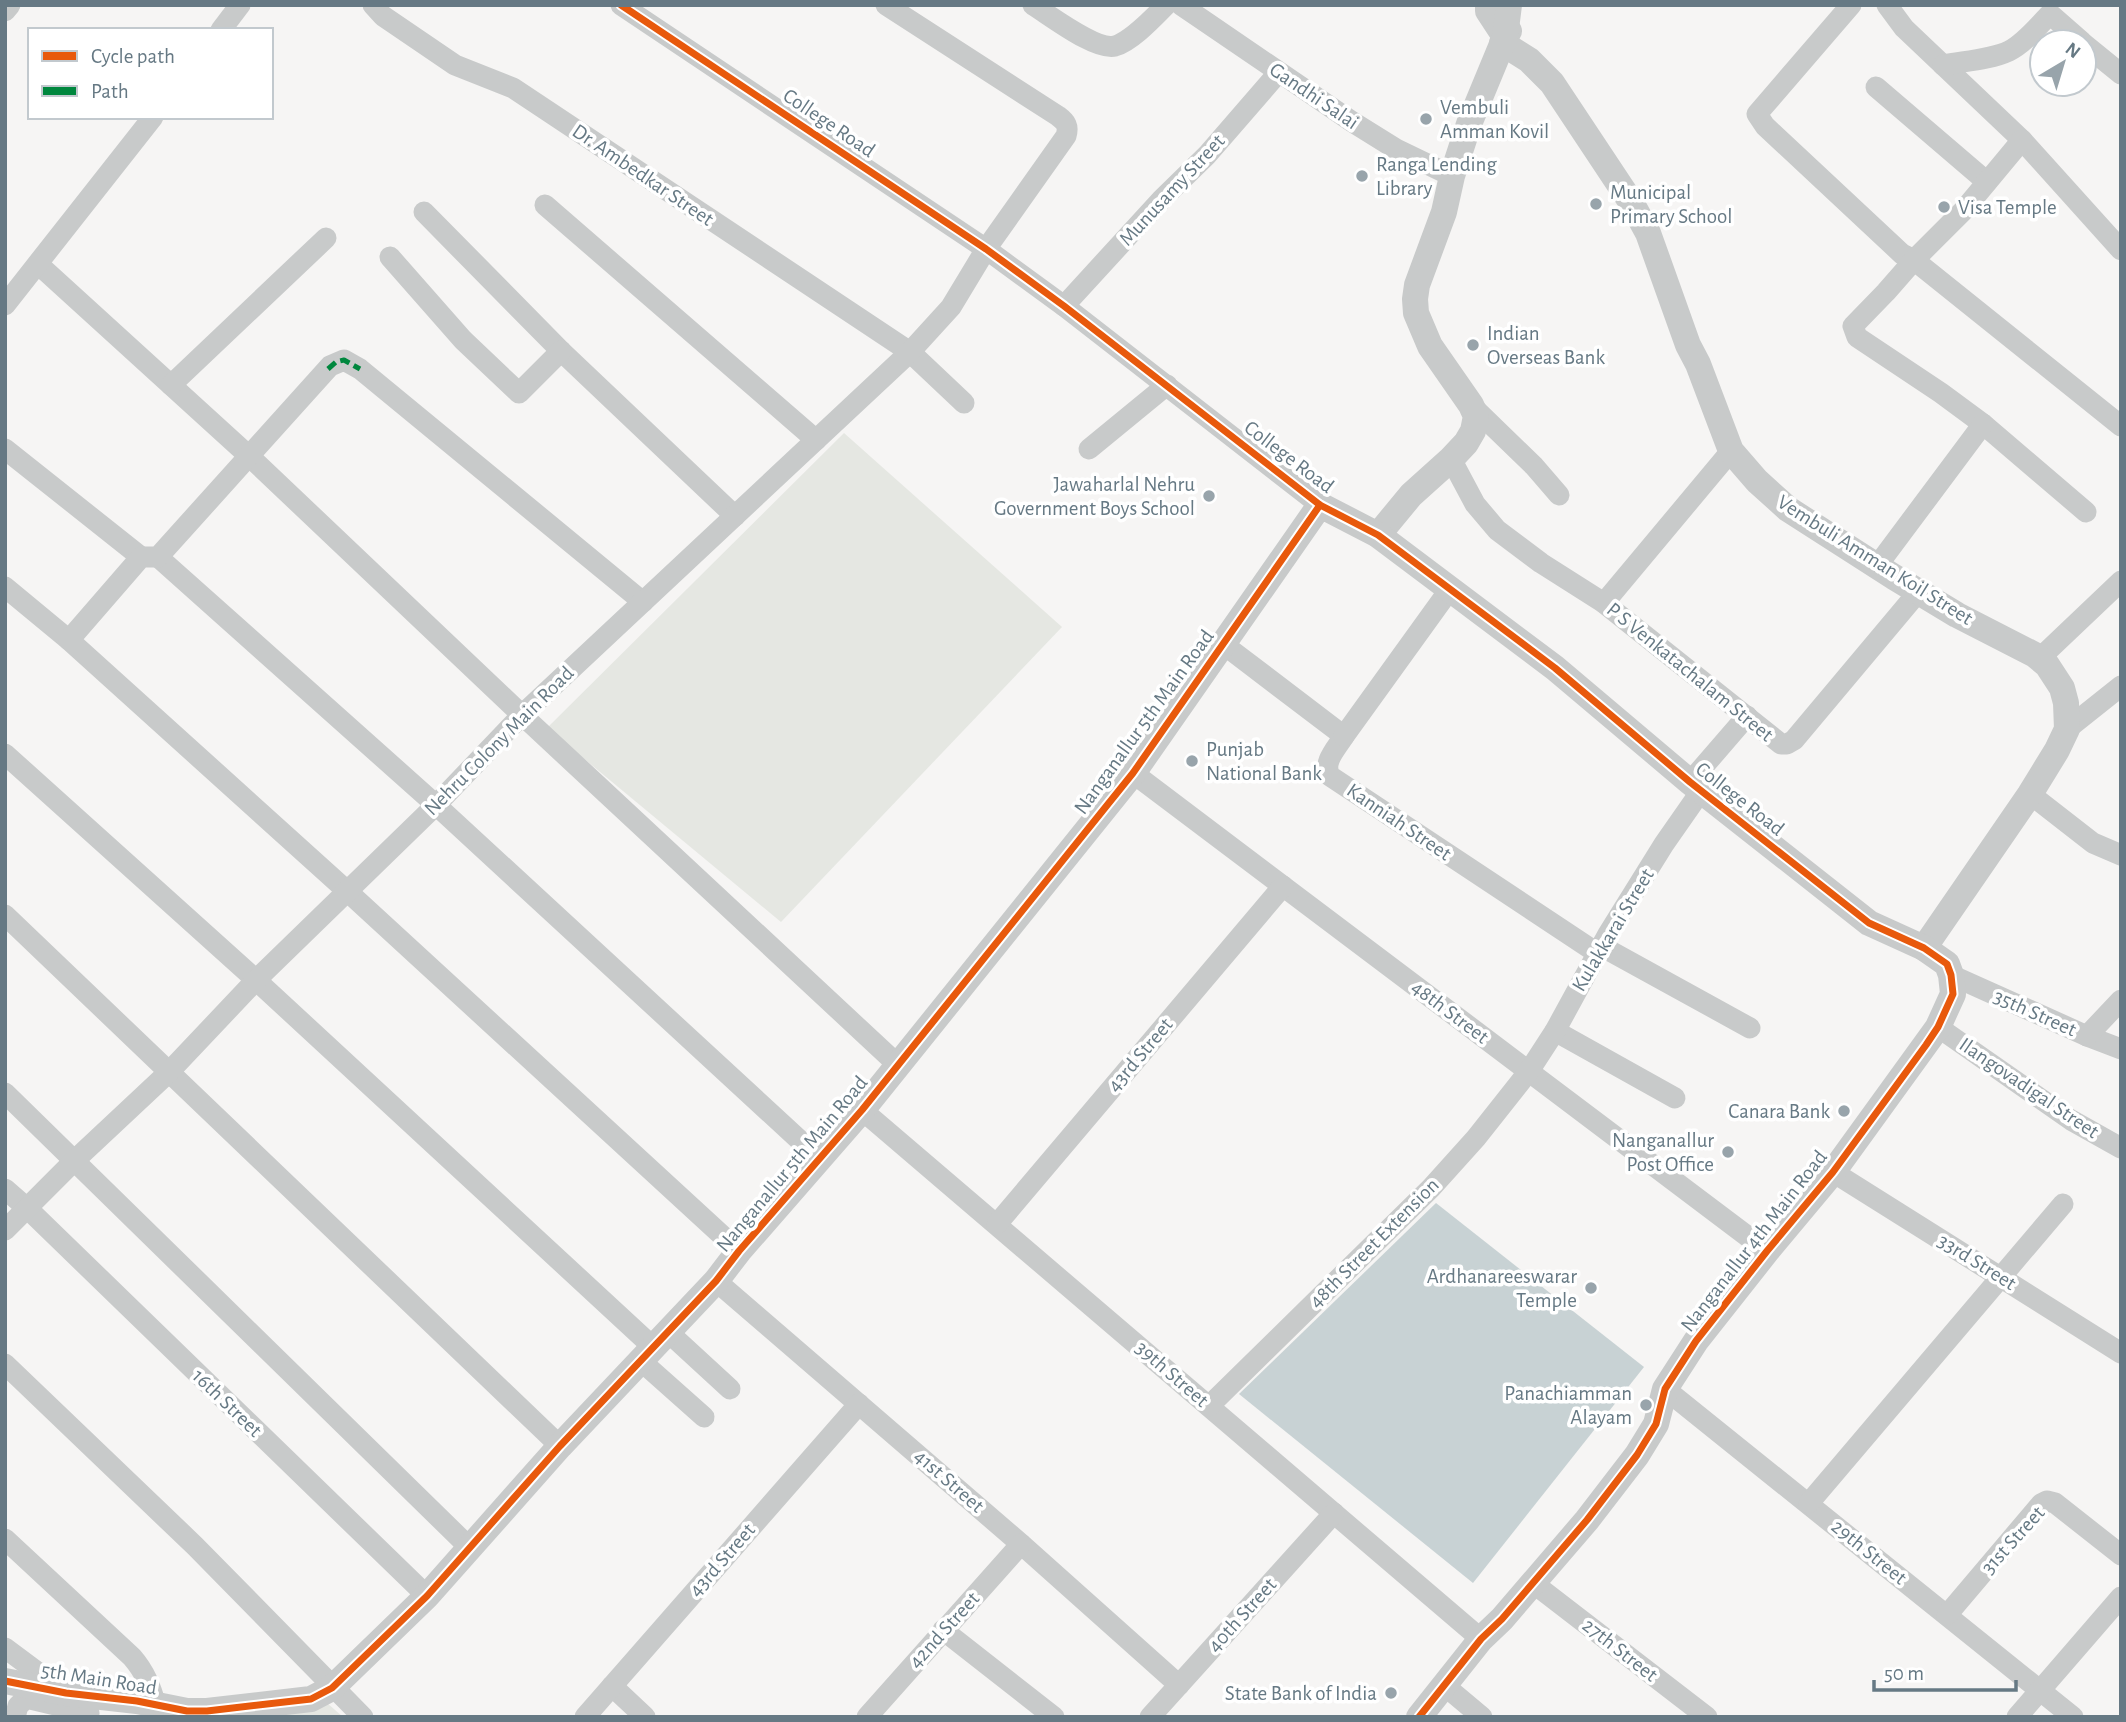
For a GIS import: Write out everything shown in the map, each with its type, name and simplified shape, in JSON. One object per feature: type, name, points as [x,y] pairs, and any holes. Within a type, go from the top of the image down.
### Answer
[{"type":"street","points":[[5,11],[10,5]]},
{"type":"street","points":[[223,28],[240,5]]},
{"type":"street","name":"Dr. Ambedkar Street","points":[[373,5],[383,16],[455,65],[513,88],[910,352],[964,403]]},
{"type":"street","name":"College Road","points":[[621,5],[986,249],[1064,306],[1320,505],[1378,535],[1555,668],[1696,786],[1869,923],[1924,948]]},
{"type":"street","name":"Nehru Colony Main Road","points":[[5,1230],[169,1072],[256,980],[522,716],[910,352],[951,307],[986,249],[1068,131],[1066,122],[886,5]]},
{"type":"street","points":[[1034,5],[1097,45],[1114,46],[1167,5]]},
{"type":"street","name":"Gandhi Salai","points":[[1181,5],[1278,73],[1396,149],[1452,176]]},
{"type":"street","points":[[1488,5],[1488,11],[1503,40]]},
{"type":"street","points":[[1503,40],[1509,5]]},
{"type":"street","points":[[1523,5],[1518,18],[1503,40],[1469,124],[1452,176],[1444,212],[1417,285],[1416,313],[1430,346],[1473,411],[1534,466],[1559,495]]},
{"type":"street","points":[[1851,5],[1757,114],[1765,127],[1902,254],[1914,260],[2121,426]]},
{"type":"street","points":[[1887,5],[1904,28],[2022,140],[2121,250]]},
{"type":"street","points":[[1943,65],[2010,50],[2052,9],[2069,28]]},
{"type":"street","name":"Vembuli Amman Koil Street","points":[[1503,40],[1529,60],[1552,83],[1631,202],[1647,233],[1731,451],[1757,481],[1788,509],[1957,615],[2047,665],[2062,688],[2066,703],[2067,729]]},
{"type":"street","points":[[2098,55],[2121,74]]},
{"type":"street","name":"Munusamy Street","points":[[1064,306],[1161,200],[1207,155],[1278,73]]},
{"type":"street","points":[[1876,88],[1987,182]]},
{"type":"street","points":[[5,305],[151,119]]},
{"type":"street","points":[[2022,140],[1963,211],[1853,326],[1857,337],[1941,393],[1983,425],[2086,512]]},
{"type":"street","points":[[545,205],[816,440]]},
{"type":"street","points":[[424,212],[561,351],[735,516]]},
{"type":"street","points":[[171,385],[326,238]]},
{"type":"street","points":[[390,257],[463,340],[519,393],[561,351]]},
{"type":"street","points":[[38,264],[249,456],[522,716],[898,1065]]},
{"type":"street","points":[[69,640],[249,456],[328,369],[336,362],[344,360],[360,369],[643,602]]},
{"type":"street","points":[[1088,449],[1167,385]]},
{"type":"street","points":[[1378,535],[1411,495],[1466,443],[1474,431],[1473,411]]},
{"type":"street","points":[[1877,566],[1983,425]]},
{"type":"street","points":[[5,449],[149,557],[436,804],[820,1159]]},
{"type":"street","points":[[1604,603],[1731,451]]},
{"type":"street","name":"P S Venkatachalam Street","points":[[1451,459],[1475,504],[1490,524],[1527,554],[1604,603],[1747,716],[1777,743],[1787,744],[1794,740],[1919,591]]},
{"type":"street","name":"Nanganallur 5th Main Road","points":[[187,1714],[311,1699],[332,1688],[427,1596],[560,1446],[660,1351],[740,1251],[862,1110],[1133,773],[1320,505]]},
{"type":"street","points":[[2039,659],[2121,582]]},
{"type":"street","points":[[5,587],[69,640],[347,891],[740,1251]]},
{"type":"street","name":"Kanniah Street","points":[[1450,589],[1344,736],[1327,764],[1330,776],[1599,950],[1750,1028]]},
{"type":"street","points":[[1223,643],[1344,736]]},
{"type":"street","points":[[1951,975],[1947,964],[1924,948],[2029,794],[2067,729],[2121,686]]},
{"type":"street","name":"Kulakkarai Street","points":[[1529,1071],[1555,1031],[1599,950],[1696,786],[1747,716]]},
{"type":"street","points":[[5,754],[660,1351],[704,1417]]},
{"type":"street","name":"48th Street","points":[[1133,773],[1767,1251]]},
{"type":"street","points":[[2029,794],[2093,843],[2121,855]]},
{"type":"street","name":"43rd Street","points":[[997,1224],[1283,886]]},
{"type":"street","points":[[5,915],[560,1446]]},
{"type":"street","name":"Nanganallur 4th Main Road","points":[[1419,1717],[1482,1639],[1587,1520],[1637,1455],[1656,1424],[1665,1389],[1707,1325],[1833,1172],[1938,1027],[1953,994],[1951,975]]},
{"type":"street","name":"35th Street","points":[[1951,975],[2121,1049]]},
{"type":"street","points":[[2087,1036],[2121,1000]]},
{"type":"street","name":"Ilangovadigal Street","points":[[1938,1027],[2071,1120],[2121,1148]]},
{"type":"street","points":[[1555,1031],[1675,1098]]},
{"type":"street","name":"48th Street Extension","points":[[1209,1405],[1431,1188],[1476,1138],[1529,1071]]},
{"type":"street","points":[[5,1093],[469,1546]]},
{"type":"street","name":"39th Street","points":[[862,1110],[1482,1639]]},
{"type":"street","name":"33rd Street","points":[[1833,1172],[2121,1353]]},
{"type":"street","name":"16th Street","points":[[5,1189],[427,1596]]},
{"type":"street","points":[[1809,1503],[2063,1204]]},
{"type":"street","name":"41st Street","points":[[716,1281],[1021,1544],[1179,1685]]},
{"type":"street","points":[[660,1351],[730,1389]]},
{"type":"street","points":[[5,1364],[195,1546],[363,1717]]},
{"type":"street","name":"29th Street","points":[[1665,1389],[2073,1717]]},
{"type":"street","name":"43rd Street","points":[[585,1717],[859,1404]]},
{"type":"street","name":"31st Street","points":[[1947,1615],[2041,1504],[2047,1501],[2055,1503],[2121,1555]]},
{"type":"street","name":"40th Street","points":[[1150,1717],[1334,1513]]},
{"type":"street","points":[[5,1539],[142,1668],[156,1706]]},
{"type":"street","name":"42nd Street","points":[[867,1717],[1021,1544]]},
{"type":"street","name":"27th Street","points":[[1533,1583],[1707,1717]]},
{"type":"street","points":[[2017,1717],[2121,1597]]},
{"type":"street","points":[[943,1630],[1054,1717]]},
{"type":"street","points":[[5,1648],[84,1705]]},
{"type":"street","name":"5th Main Road","points":[[6,1686],[84,1705],[137,1701],[187,1714]]},
{"type":"street","points":[[612,1686],[645,1717]]},
{"type":"street","points":[[1445,1686],[1482,1717]]},
{"type":"street","points":[[15,1717],[18,1706],[26,1698],[84,1705]]},
{"type":"shaded area","points":[[844,433],[1062,627],[781,922],[547,728]]},
{"type":"shaded area","points":[[1436,1203],[1644,1367],[1473,1583],[1239,1394]]},
{"type":"shaded area","points":[[326,1702],[343,1717],[193,1717]]},
{"type":"marked path","points":[[328,369],[336,362],[344,360],[360,369]]},
{"type":"cycle path","points":[[621,5],[986,249],[1064,306],[1320,505],[1378,535],[1555,668],[1690,782],[1869,923],[1924,948],[1947,964],[1953,994],[1938,1027],[1926,1045],[1833,1172],[1696,1341],[1665,1389],[1656,1424],[1637,1455],[1587,1520],[1502,1619],[1481,1639],[1419,1717]]},
{"type":"cycle path","points":[[5,1681],[187,1711],[311,1699],[332,1688],[427,1596],[560,1446],[716,1281],[862,1110],[1133,773],[1320,505]]},
{"type":"place","name":"Vembuli Amman Kovil","points":[[1426,119]]},
{"type":"place","name":"Ranga Lending Library","points":[[1362,176]]},
{"type":"place","name":"Municipal Primary School","points":[[1596,204]]},
{"type":"place","name":"Visa Temple","points":[[1944,207]]},
{"type":"place","name":"Indian Overseas Bank","points":[[1473,345]]},
{"type":"place","name":"Jawaharlal Nehru Government Boys School","points":[[1209,496]]},
{"type":"place","name":"Punjab National Bank","points":[[1192,761]]},
{"type":"place","name":"Canara Bank","points":[[1844,1111]]},
{"type":"place","name":"Nanganallur Post Office","points":[[1728,1152]]},
{"type":"place","name":"Ardhanareeswarar Temple","points":[[1591,1288]]},
{"type":"place","name":"Panachiamman Alayam","points":[[1646,1405]]},
{"type":"place","name":"State Bank of India","points":[[1391,1693]]}]
